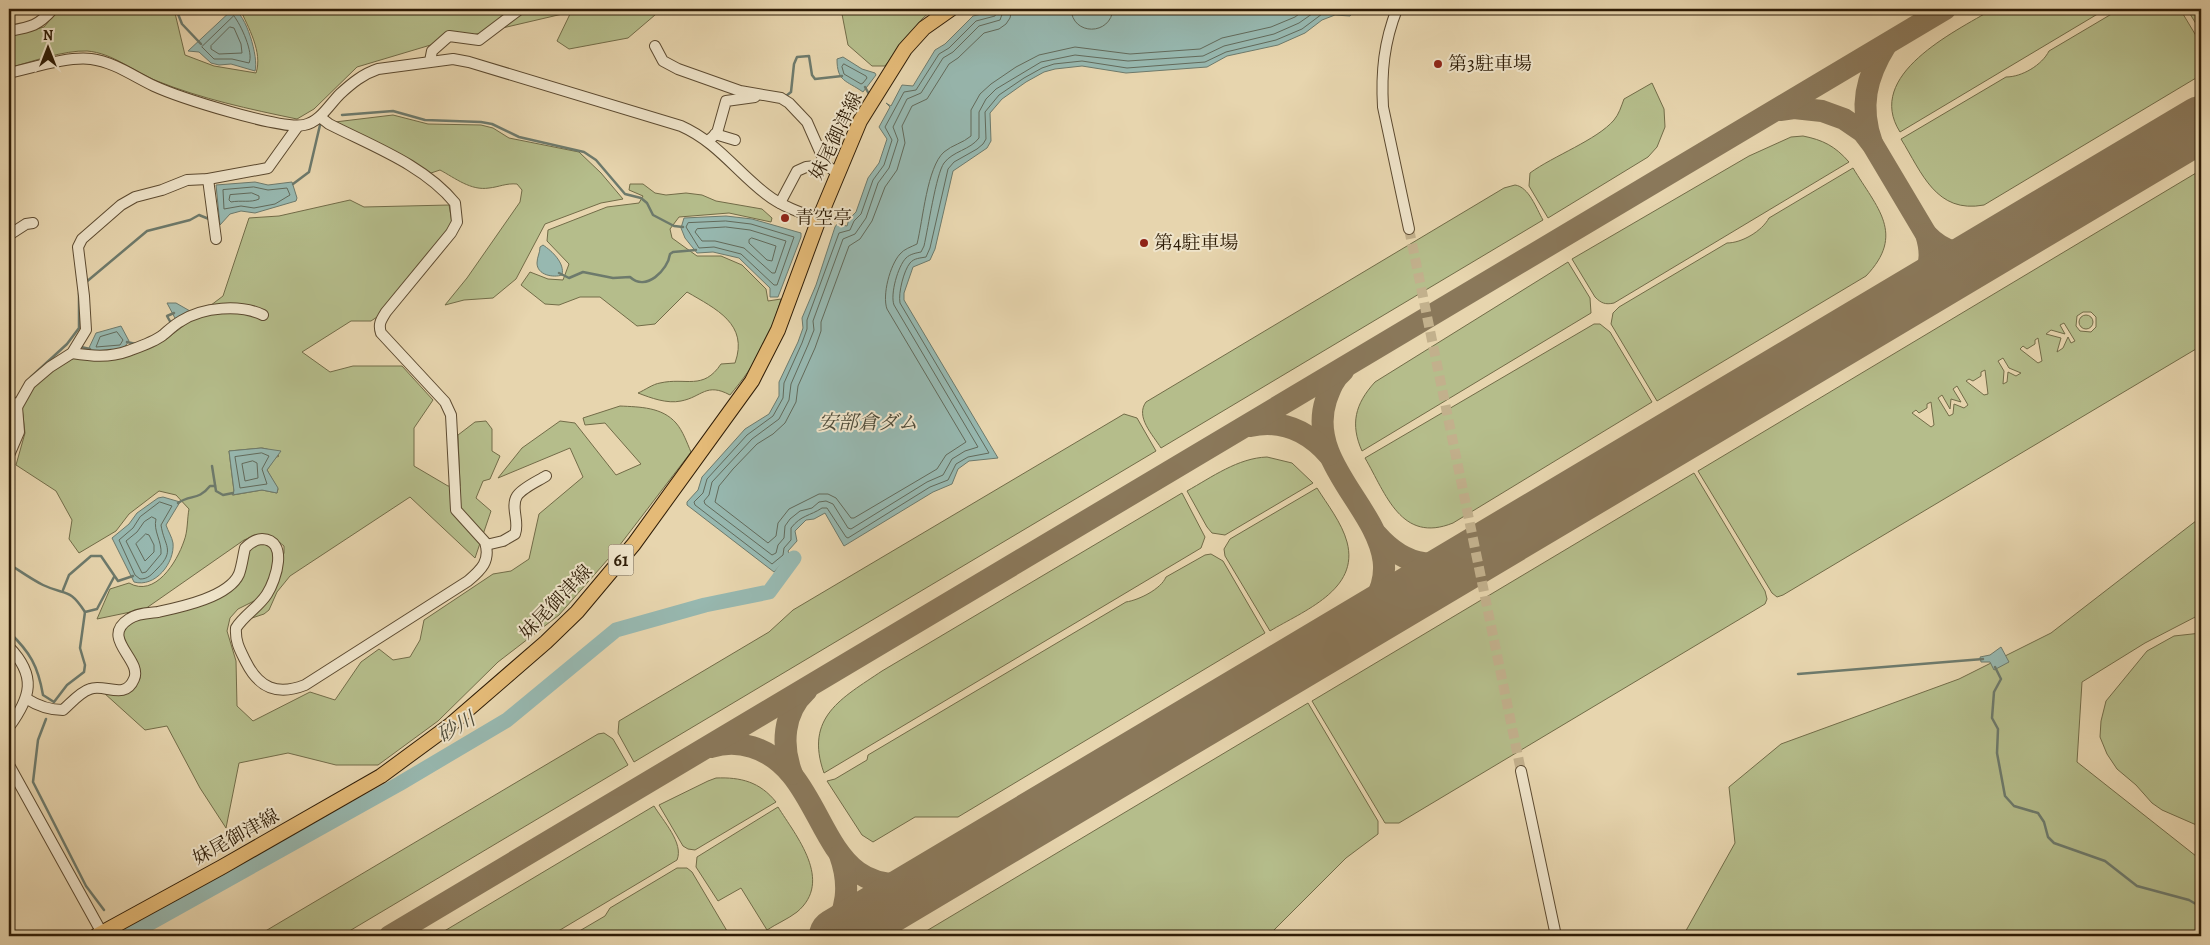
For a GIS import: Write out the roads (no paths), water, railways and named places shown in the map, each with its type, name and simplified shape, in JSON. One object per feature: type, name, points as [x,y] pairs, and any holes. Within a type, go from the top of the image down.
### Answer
[{"type":"main road","name":"妹尾御津線","points":[[99,934],[381,776],[456,720],[577,612],[634,544],[752,381],[778,330],[818,219],[831,169],[906,49],[924,28],[952,9]]},
{"type":"street","points":[[9,31],[30,28],[41,23],[53,9]]},
{"type":"street","points":[[430,61],[432,51],[449,36],[480,40],[520,9]]},
{"type":"street","points":[[1397,9],[1385,46],[1382,86],[1383,107],[1409,229]]},
{"type":"street","points":[[655,46],[663,61],[678,69],[740,91],[780,98],[789,103],[807,122],[831,169]]},
{"type":"street","points":[[9,74],[88,58],[118,68],[154,86],[188,98],[277,124],[298,126],[306,125],[320,116],[339,95],[358,78],[368,72],[430,61],[454,59],[674,124],[696,133],[735,140]]},
{"type":"street","points":[[712,137],[726,101],[765,96]]},
{"type":"street","points":[[27,698],[37,705],[53,710],[63,710],[85,691],[92,688],[112,691],[125,689],[134,679],[135,673],[134,666],[120,641],[119,634],[124,623],[134,616],[180,607],[222,591],[235,580],[239,573],[245,548],[256,540],[269,540],[275,545],[278,551],[278,560],[268,592],[236,628],[237,644],[252,675],[265,686],[285,691],[305,685],[468,581],[485,564],[487,559],[486,545],[479,534],[456,510],[451,415],[445,402],[382,333],[379,322],[451,233],[457,222],[456,203],[439,187],[407,164],[329,124],[320,116]]},
{"type":"street","points":[[9,455],[19,432],[17,407],[30,384],[72,353],[86,330],[79,243],[121,205],[135,197],[162,190],[187,180],[268,168],[298,126]]},
{"type":"street","points":[[712,137],[766,195],[818,219]]},
{"type":"street","points":[[780,203],[797,172],[806,167],[831,169]]},
{"type":"street","points":[[208,178],[216,239]]},
{"type":"street","points":[[9,235],[26,224],[33,223]]},
{"type":"street","points":[[9,282],[9,306]]},
{"type":"street","points":[[72,353],[96,357],[129,351],[161,336],[181,321],[196,314],[224,309],[251,309],[263,315]]},
{"type":"street","points":[[9,399],[17,407]]},
{"type":"street","points":[[486,545],[502,541],[515,534],[518,529],[514,502],[517,494],[546,476]]},
{"type":"street","points":[[9,647],[16,654],[26,672],[28,682],[27,698],[9,727]]},
{"type":"street","points":[[9,765],[99,934]]},
{"type":"street","points":[[1521,770],[1556,936]]},
{"type":"water","points":[[233,9],[238,12],[247,27],[255,56],[255,71],[231,64],[219,65],[211,63],[199,52],[188,51]]},
{"type":"water","name":"安部倉ダム","points":[[1003,9],[1082,9],[1091,11],[1109,9],[1355,9],[1350,16],[1335,15],[1322,20],[1305,33],[1278,45],[1227,56],[1207,67],[1126,73],[1082,66],[1055,69],[1044,72],[1026,82],[1002,99],[990,113],[991,141],[987,148],[953,171],[935,249],[930,260],[913,267],[904,293],[904,300],[998,458],[969,461],[958,469],[952,484],[933,492],[844,546],[825,513],[814,519],[806,520],[795,531],[797,541],[788,551],[790,555],[774,572],[687,505],[687,502],[698,490],[702,477],[745,429],[769,414],[779,396],[779,382],[798,342],[803,328],[802,318],[816,285],[835,227],[837,224],[847,226],[849,219],[856,212],[868,178],[879,163],[887,139],[879,127],[890,107],[886,103],[891,106],[902,85],[913,86],[935,50],[945,44],[973,16]]},
{"type":"water","points":[[843,57],[862,69],[875,73],[876,75],[863,92],[841,76],[837,67],[837,59]]},
{"type":"water","points":[[255,182],[268,185],[292,182],[297,198],[296,201],[255,213],[241,211],[230,214],[220,225],[216,185]]},
{"type":"water","points":[[726,216],[752,219],[801,233],[778,297],[770,297],[770,288],[739,258],[713,252],[697,253],[685,238],[681,228],[684,218]]},
{"type":"water","points":[[543,245],[560,262],[562,275],[546,275],[538,267],[537,261],[540,247]]},
{"type":"water","points":[[167,303],[176,303],[190,311],[176,320]]},
{"type":"water","points":[[121,326],[129,341],[123,349],[92,352],[88,350],[96,333]]},
{"type":"water","points":[[261,448],[281,451],[267,470],[278,488],[277,493],[262,490],[232,495],[234,491],[229,451]]},
{"type":"water","points":[[163,497],[180,502],[166,525],[173,543],[171,558],[167,566],[156,578],[142,583],[134,582],[112,538],[129,524],[137,513],[158,498]]},
{"type":"water","points":[[2001,647],[2009,662],[1994,670],[1990,662],[1981,662],[1980,657],[1990,655]]},
{"type":"waterway","points":[[176,9],[182,24],[201,44]]},
{"type":"waterway","points":[[786,96],[791,92],[794,64],[797,57],[809,56],[812,75],[815,79],[842,76]]},
{"type":"waterway","points":[[865,87],[869,94]]},
{"type":"waterway","points":[[342,115],[393,111],[425,120],[481,122],[492,124],[519,137],[584,152],[596,160],[625,194],[641,198],[647,203],[653,215],[674,226],[683,227]]},
{"type":"waterway","points":[[293,184],[309,172],[320,125]]},
{"type":"waterway","points":[[85,283],[147,231],[190,220],[199,215],[209,219]]},
{"type":"waterway","points":[[559,273],[569,278],[583,272],[613,278],[630,277],[636,281],[649,281],[661,272],[670,254],[673,252],[696,250]]},
{"type":"waterway","points":[[31,377],[67,344],[79,328],[79,293]]},
{"type":"waterway","points":[[171,323],[167,316],[174,313]]},
{"type":"waterway","points":[[127,342],[136,344]]},
{"type":"waterway","points":[[81,347],[90,349]]},
{"type":"waterway","points":[[212,466],[216,491],[223,495],[233,493]]},
{"type":"waterway","points":[[178,503],[202,494],[210,486],[215,486]]},
{"type":"waterway","points":[[63,590],[69,575],[91,556],[101,556],[118,581],[133,576]]},
{"type":"waterway","name":"砂川","points":[[127,936],[399,784],[507,720],[616,630],[705,605],[769,592],[794,558]]},
{"type":"waterway","points":[[9,564],[43,585],[71,595],[85,612]]},
{"type":"waterway","points":[[9,632],[32,660],[39,676],[43,695],[54,702],[67,685],[84,672],[85,665],[80,648],[85,612],[97,609],[114,577]]},
{"type":"waterway","points":[[1798,674],[1983,659]]},
{"type":"waterway","points":[[1995,667],[2001,679],[1994,692],[1992,718],[1998,729],[1997,753],[2005,796],[2014,806],[2038,813],[2044,822],[2048,837],[2054,843],[2105,861],[2137,886],[2189,900],[2201,907]]},
{"type":"waterway","points":[[46,719],[38,740],[33,782],[86,886],[104,910]]},
{"type":"tunnel","points":[[1409,229],[1521,771]]},
{"type":"place","name":"第3駐車場","points":[[1438,64]]},
{"type":"place","name":"青空亭","points":[[785,218]]},
{"type":"place","name":"第4駐車場","points":[[1144,243]]}]
